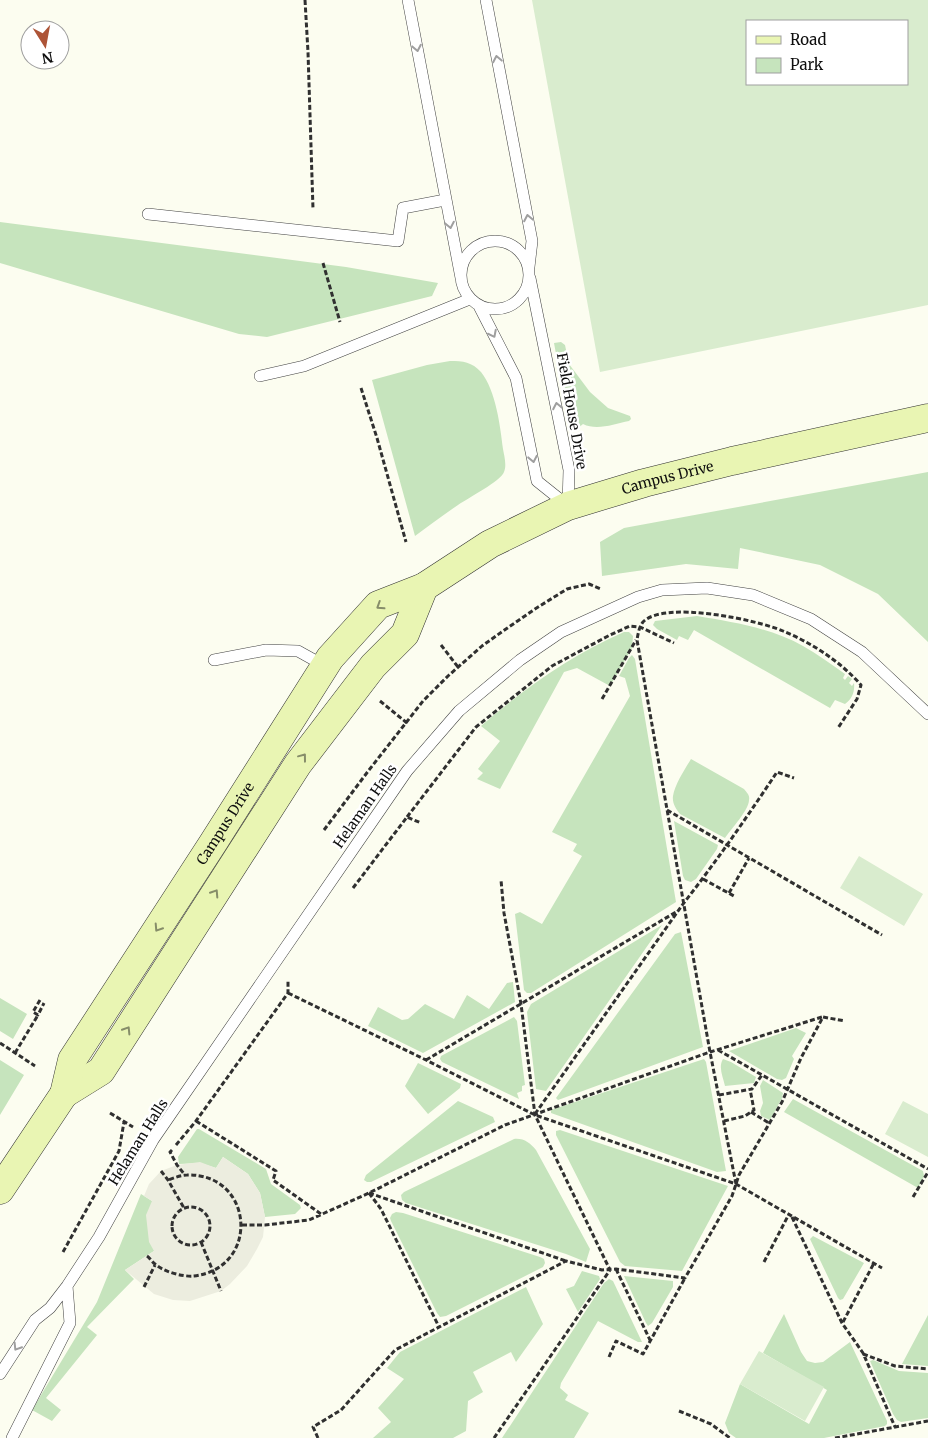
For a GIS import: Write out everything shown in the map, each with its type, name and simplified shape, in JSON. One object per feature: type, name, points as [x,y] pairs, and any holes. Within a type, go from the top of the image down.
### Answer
[{"type":"main road","name":"Campus Drive","points":[[0,1190],[64,1094],[72,1060],[330,658],[378,605],[424,587],[490,544],[568,506],[644,483],[724,463],[928,418]]},
{"type":"main road","name":"Campus Drive","points":[[64,1094],[101,1071],[298,764],[373,666],[405,634],[424,587]]},
{"type":"lane","points":[[408,0],[445,200],[464,290],[474,302],[516,378],[537,481],[568,506]]},
{"type":"lane","name":"Field House Drive","points":[[486,0],[532,241],[530,272],[569,470],[568,506]]},
{"type":"lane","points":[[148,214],[398,241],[403,208],[445,200]]},
{"type":"lane","points":[[260,376],[304,366],[474,302],[489,309],[501,309],[512,306],[527,289],[530,272],[524,256],[516,247],[506,242],[494,241],[483,243],[466,257],[462,266],[461,278]]},
{"type":"lane","name":"Helaman Halls","points":[[0,1374],[35,1320],[50,1308],[67,1286],[99,1237],[154,1140],[407,772],[459,711],[520,660],[561,632],[638,597],[662,590],[707,588],[753,595],[811,619],[862,652],[928,714]]},
{"type":"lane","points":[[214,660],[266,650],[298,651],[325,666]]},
{"type":"lane","points":[[12,1438],[70,1324],[67,1286]]},
{"type":"path","points":[[305,0],[313,209]]},
{"type":"path","points":[[323,263],[340,322]]},
{"type":"path","points":[[361,388],[406,542]]},
{"type":"path","points":[[324,830],[423,702],[458,667],[503,631],[567,589],[589,584],[601,589]]},
{"type":"path","points":[[602,699],[637,640],[640,627],[644,621],[660,613],[702,613],[741,619],[782,631],[812,646],[839,664],[865,688]]},
{"type":"path","points":[[372,864],[476,727],[552,666],[574,653],[630,626],[640,627],[674,643]]},
{"type":"path","points":[[637,640],[683,904],[736,1184]]},
{"type":"path","points":[[441,645],[458,667]]},
{"type":"path","points":[[838,728],[857,699],[861,685]]},
{"type":"path","points":[[373,696],[407,723]]},
{"type":"path","points":[[535,1114],[683,904],[752,810],[777,772],[794,778]]},
{"type":"path","points":[[667,810],[882,935]]},
{"type":"path","points":[[407,817],[421,823]]},
{"type":"path","points":[[729,893],[749,858]]},
{"type":"path","points":[[703,879],[734,896]]},
{"type":"path","points":[[501,880],[504,913],[521,1004],[535,1114],[610,1270]]},
{"type":"path","points":[[426,1060],[679,911]]},
{"type":"path","points":[[185,1175],[170,1152],[196,1121],[288,993],[535,1114],[736,1184],[882,1268]]},
{"type":"path","points":[[38,1014],[33,1012],[40,1000]]},
{"type":"path","points":[[15,1053],[44,1003]]},
{"type":"path","points":[[242,1225],[265,1225],[309,1220],[369,1193],[499,1128],[535,1114],[710,1052],[823,1017],[845,1021]]},
{"type":"path","points":[[609,1357],[616,1341],[643,1354],[732,1196],[739,1175],[782,1102],[800,1058],[823,1017]]},
{"type":"path","points":[[0,1043],[35,1066]]},
{"type":"path","points":[[718,1050],[928,1170],[913,1197]]},
{"type":"path","points":[[719,1096],[752,1089],[762,1075]]},
{"type":"path","points":[[724,1121],[745,1116],[754,1110],[750,1089]]},
{"type":"path","points":[[751,1112],[769,1123]]},
{"type":"path","points":[[110,1113],[132,1127]]},
{"type":"path","points":[[196,1121],[276,1171],[273,1180],[322,1214]]},
{"type":"path","points":[[60,1258],[119,1151],[124,1122]]},
{"type":"path","points":[[161,1171],[184,1208]]},
{"type":"path","points":[[147,1256],[155,1265],[171,1272],[187,1277],[204,1275],[219,1268],[232,1256],[240,1241],[242,1225],[239,1208],[230,1193],[217,1182],[202,1176],[185,1175],[168,1180]]},
{"type":"path","points":[[369,1193],[566,1261],[602,1270],[616,1269],[686,1278]]},
{"type":"path","points":[[369,1193],[381,1209],[439,1327]]},
{"type":"path","points":[[197,1207],[210,1220],[209,1233],[206,1239],[201,1242],[195,1245],[182,1243],[174,1234],[172,1222],[174,1216],[184,1208],[197,1207]]},
{"type":"path","points":[[764,1262],[791,1215]]},
{"type":"path","points":[[791,1215],[842,1323],[863,1353],[895,1427]]},
{"type":"path","points":[[201,1242],[221,1291]]},
{"type":"path","points":[[318,1438],[313,1427],[340,1410],[395,1350],[566,1261]]},
{"type":"path","points":[[842,1323],[874,1263]]},
{"type":"path","points":[[144,1287],[155,1265]]},
{"type":"path","points":[[616,1269],[650,1341]]},
{"type":"path","points":[[494,1438],[610,1270]]},
{"type":"path","points":[[863,1353],[895,1366],[928,1369]]},
{"type":"path","points":[[679,1411],[711,1424],[730,1438]]},
{"type":"path","points":[[836,1438],[928,1421]]},
{"type":"green space","points":[[532,0],[928,0],[928,305],[600,372]]},
{"type":"green space","points":[[0,222],[346,267],[438,283],[432,296],[267,337],[239,334],[0,263]]},
{"type":"green space","points":[[561,342],[565,345],[569,364],[590,392],[608,408],[630,416],[631,419],[629,421],[600,427],[583,424],[577,429],[570,421],[554,343]]},
{"type":"green space","points":[[450,361],[471,364],[481,372],[486,380],[494,398],[505,469],[502,476],[497,480],[415,536],[372,380],[427,365]]},
{"type":"green space","points":[[928,472],[928,642],[878,594],[820,565],[740,548],[738,569],[686,564],[602,576],[600,542],[624,528]]},
{"type":"green space","points":[[697,616],[765,630],[803,646],[845,674],[843,678],[845,680],[848,676],[852,679],[849,683],[852,686],[854,683],[854,689],[850,700],[845,704],[835,700],[830,708],[694,630],[688,640],[679,636],[677,640],[653,625],[655,621]]},
{"type":"green space","points":[[624,632],[629,632],[633,636],[632,648],[610,686],[577,668],[564,672],[500,789],[477,779],[483,773],[478,769],[500,741],[481,726],[549,673],[585,651]]},
{"type":"green space","points":[[632,655],[635,659],[676,902],[531,993],[527,993],[524,990],[515,914],[520,912],[542,924],[582,856],[573,851],[577,844],[552,832],[630,696],[625,678],[619,676]]},
{"type":"green space","points":[[691,759],[744,789],[749,795],[746,809],[725,838],[680,814],[675,806],[673,799],[674,791]]},
{"type":"green space","points":[[674,821],[718,845],[696,879],[691,882],[685,880],[683,876]]},
{"type":"green space","points":[[859,856],[923,894],[904,926],[840,888]]},
{"type":"green space","points":[[662,925],[546,1091],[536,1089],[527,1012],[531,1004]]},
{"type":"green space","points":[[681,932],[703,1047],[558,1100],[556,1098],[675,934]]},
{"type":"green space","points":[[513,982],[515,1002],[423,1053],[368,1026],[378,1007],[402,1020],[408,1019],[425,1004],[454,1019],[467,995],[489,1009],[507,983]]},
{"type":"green space","points":[[0,998],[27,1014],[13,1039],[0,1031]]},
{"type":"green space","points":[[514,1017],[517,1021],[525,1085],[522,1086],[522,1091],[517,1093],[519,1099],[442,1062],[440,1059],[441,1056]]},
{"type":"green space","points":[[796,1028],[806,1033],[792,1056],[794,1059],[786,1078],[782,1080],[777,1079],[729,1051]]},
{"type":"green space","points":[[704,1059],[726,1171],[717,1172],[551,1113],[551,1110]]},
{"type":"green space","points":[[723,1059],[756,1077],[754,1083],[725,1086],[721,1069]]},
{"type":"green space","points":[[0,1060],[24,1075],[0,1115]]},
{"type":"green space","points":[[418,1063],[461,1084],[460,1088],[428,1114],[405,1086]]},
{"type":"green space","points":[[763,1080],[783,1093],[770,1120],[761,1116],[760,1111],[763,1103],[760,1086]]},
{"type":"green space","points":[[793,1099],[923,1171],[924,1176],[918,1188],[784,1112]]},
{"type":"green space","points":[[458,1101],[493,1117],[495,1122],[371,1182],[364,1180],[366,1175]]},
{"type":"green space","points":[[903,1101],[928,1114],[928,1157],[885,1134]]},
{"type":"green space","points":[[197,1129],[266,1169],[271,1184],[300,1205],[301,1208],[295,1214],[265,1217],[260,1193],[248,1174],[223,1157],[216,1168],[200,1163],[179,1164],[178,1157]]},
{"type":"green space","points":[[560,1130],[728,1186],[682,1271],[625,1266],[620,1262],[556,1135],[556,1131]]},
{"type":"green space","points":[[514,1139],[521,1139],[536,1150],[590,1249],[586,1262],[406,1203],[402,1200],[401,1195],[404,1192]]},
{"type":"green space","points":[[141,1194],[152,1201],[154,1251],[125,1270],[134,1279],[87,1327],[97,1335],[46,1398],[61,1410],[52,1421],[32,1410],[97,1302]]},
{"type":"green space","points":[[396,1212],[540,1257],[544,1259],[545,1263],[543,1267],[446,1316],[440,1317],[391,1221],[392,1214]]},
{"type":"green space","points":[[813,1236],[864,1263],[843,1299],[840,1300],[838,1298],[810,1239]]},
{"type":"green space","points":[[582,1271],[599,1276],[600,1279],[578,1312],[566,1289],[574,1286]]},
{"type":"green space","points":[[624,1276],[673,1281],[673,1287],[652,1323],[648,1326],[646,1323]]},
{"type":"green space","points":[[609,1279],[613,1281],[642,1342],[638,1342],[598,1321],[561,1383],[560,1388],[568,1395],[565,1400],[589,1413],[574,1438],[502,1438],[604,1283]]},
{"type":"green space","points":[[526,1287],[543,1324],[516,1362],[511,1352],[473,1372],[483,1392],[468,1401],[466,1431],[453,1438],[373,1438],[391,1422],[378,1408],[404,1379],[387,1368],[400,1352]]},
{"type":"green space","points":[[784,1314],[807,1361],[823,1362],[850,1342],[887,1421],[885,1426],[824,1438],[736,1438],[729,1433],[725,1423],[740,1384],[809,1424],[827,1390],[763,1353]]},
{"type":"green space","points":[[928,1315],[928,1366],[902,1364]]},
{"type":"green space","points":[[759,1351],[824,1387],[805,1421],[740,1384]]},
{"type":"green space","points":[[873,1360],[899,1371],[928,1373],[928,1418],[901,1422],[897,1420],[870,1361]]},
{"type":"shaded area","points":[[223,1157],[248,1174],[260,1193],[265,1217],[263,1237],[257,1249],[247,1266],[221,1291],[190,1301],[173,1300],[154,1294],[125,1270],[154,1251],[149,1242],[146,1215],[152,1201],[144,1196],[149,1184],[161,1171],[177,1165],[200,1162],[216,1168]]}]
